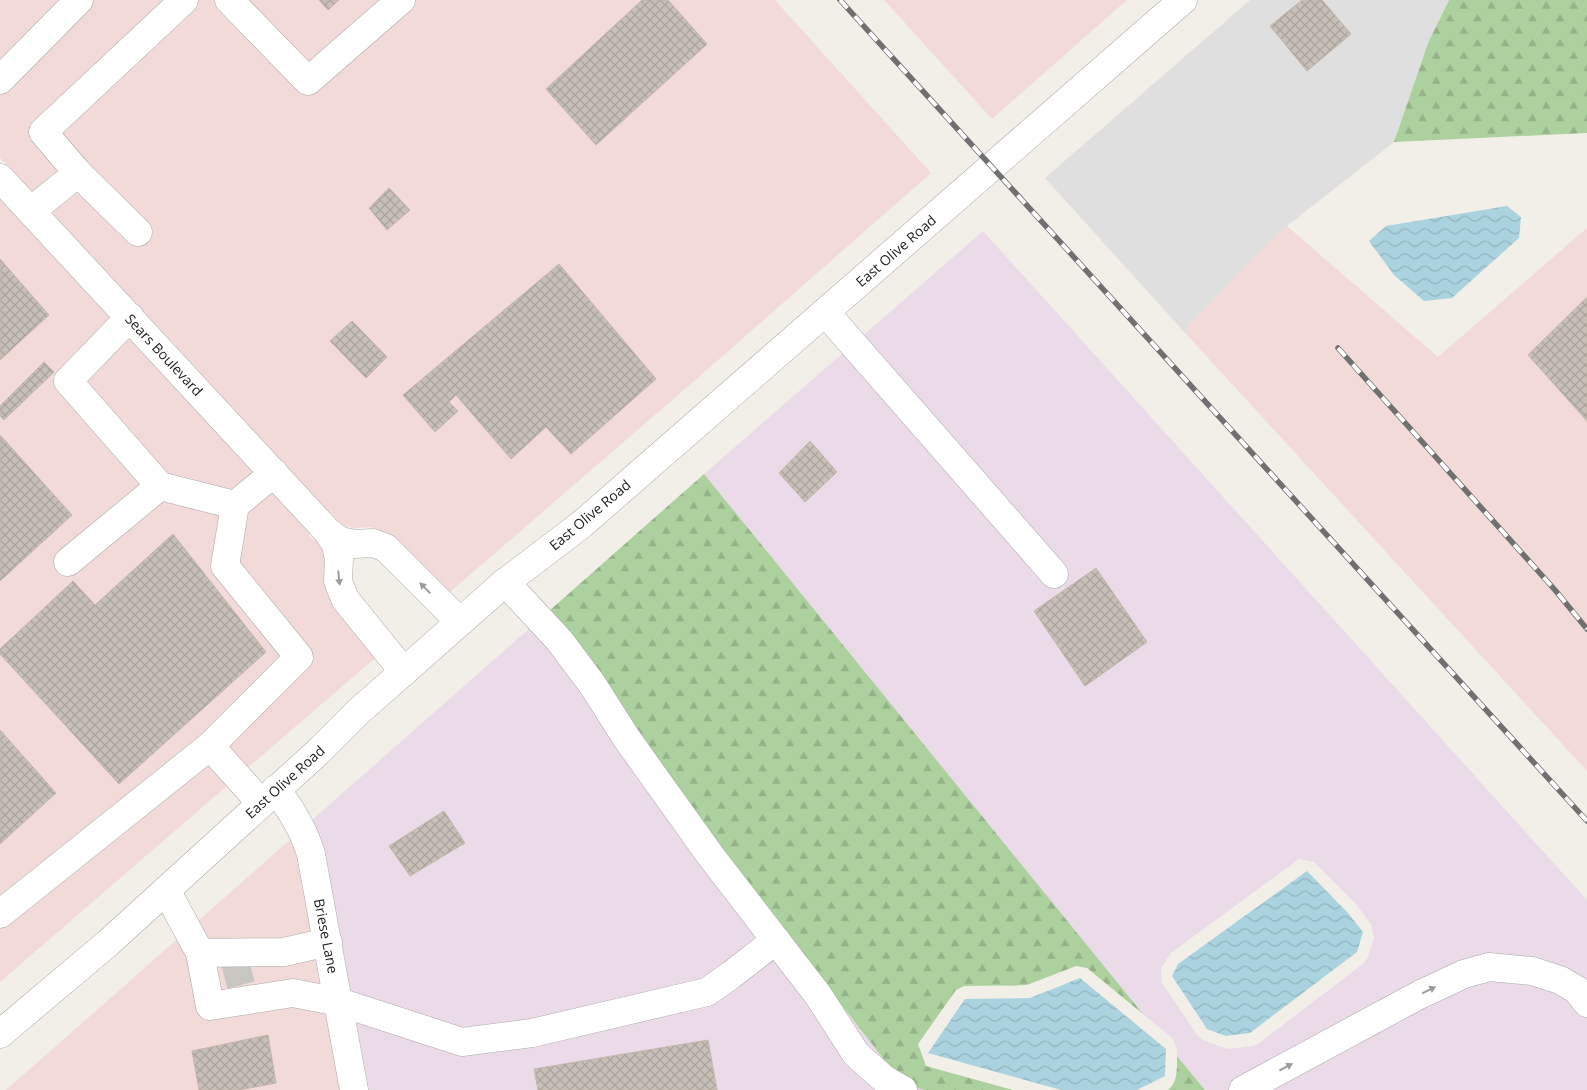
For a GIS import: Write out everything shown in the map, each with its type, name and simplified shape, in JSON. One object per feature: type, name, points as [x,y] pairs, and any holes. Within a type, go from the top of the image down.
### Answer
[{"type":"street","points":[[0,80],[79,0]]},
{"type":"street","points":[[138,232],[78,172],[43,132],[184,0]]},
{"type":"street","points":[[229,0],[308,81],[401,0]]},
{"type":"street","name":"East Olive Road","points":[[0,1034],[108,943],[505,582],[582,524],[1183,0]]},
{"type":"street","points":[[31,211],[78,172]]},
{"type":"street","name":"Sears Boulevard","points":[[0,178],[328,532],[340,541],[355,544],[373,543],[386,548],[460,622]]},
{"type":"street","points":[[825,312],[1054,574]]},
{"type":"street","points":[[130,317],[68,381],[160,486],[235,505]]},
{"type":"street","points":[[0,914],[210,746],[298,657],[225,566],[235,505],[274,473]]},
{"type":"street","points":[[68,562],[160,486]]},
{"type":"street","name":"Sears Boulevard","points":[[328,532],[336,545],[339,559],[338,581],[345,599],[404,672]]},
{"type":"street","points":[[505,582],[559,640],[592,684],[632,746],[710,856],[818,995],[856,1054],[884,1079],[903,1090]]},
{"type":"street","name":"Briese Lane","points":[[210,746],[269,796],[294,813],[308,843],[328,942],[354,1090]]},
{"type":"street","points":[[166,890],[200,953],[210,1006],[239,975],[284,952],[328,942]]},
{"type":"street","points":[[200,953],[239,975],[293,992],[339,1002],[462,1042],[532,1033],[707,992],[776,940]]},
{"type":"street","points":[[284,952],[293,992]]},
{"type":"street","points":[[1243,1090],[1419,995],[1464,974],[1489,967],[1532,971],[1560,980],[1577,990],[1587,1002]]},
{"type":"shaded area","points":[[0,0],[775,0],[931,173],[450,592],[394,537],[371,527],[355,528],[344,526],[337,521],[330,511],[328,512],[0,158]]},
{"type":"shaded area","points":[[884,0],[1127,0],[992,119]]},
{"type":"shaded area","points":[[1250,0],[1449,0],[1428,43],[1394,142],[1278,233],[1189,326],[1186,334],[1045,178]]},
{"type":"shaded area","points":[[0,199],[310,533],[309,536],[319,543],[325,559],[324,581],[332,604],[375,658],[0,982]]},
{"type":"shaded area","points":[[1287,226],[1438,357],[1587,228],[1587,771],[1186,334],[1188,326]]},
{"type":"shaded area","points":[[983,231],[1587,900],[1587,1090],[1205,1090],[1177,1056],[1177,1050],[1172,1038],[1143,1014],[704,474]],"holes":[[[1299,859],[1314,862],[1355,903],[1371,924],[1374,938],[1368,957],[1364,963],[1258,1044],[1228,1049],[1205,1041],[1198,1036],[1162,983],[1161,968],[1171,953]]]},
{"type":"shaded area","points":[[540,619],[904,1085],[925,1090],[369,1090],[325,852],[312,820]]},
{"type":"shaded area","points":[[291,839],[298,857],[340,1090],[6,1090]]},
{"type":"green space","points":[[1449,0],[1587,0],[1587,133],[1394,142],[1428,43]]},
{"type":"green space","points":[[704,474],[1143,1014],[1087,968],[1076,966],[1027,985],[964,986],[956,990],[918,1044],[926,1066],[1013,1090],[925,1090],[904,1085],[540,619]]},
{"type":"green space","points":[[1177,1056],[1205,1090],[1168,1090],[1174,1083],[1177,1070]]},
{"type":"water","points":[[1507,206],[1521,217],[1519,238],[1452,298],[1424,301],[1394,275],[1369,241],[1386,226]]},
{"type":"water","points":[[1307,871],[1348,913],[1363,932],[1357,952],[1250,1033],[1226,1036],[1207,1029],[1172,976],[1178,964]]},
{"type":"water","points":[[1080,978],[1166,1049],[1165,1076],[1137,1090],[1061,1090],[928,1053],[965,999],[1030,998]]},
{"type":"building","points":[[319,0],[339,0],[328,10]]},
{"type":"building","points":[[642,0],[668,0],[707,44],[596,145],[546,89]]},
{"type":"building","points":[[1302,0],[1322,0],[1351,34],[1307,71],[1270,26]]},
{"type":"building","points":[[389,188],[410,210],[387,230],[369,208]]},
{"type":"building","points":[[0,259],[49,315],[0,360]]},
{"type":"building","points":[[559,264],[656,379],[571,454],[546,427],[511,459],[456,395],[449,402],[458,411],[435,432],[403,395]]},
{"type":"building","points":[[1587,297],[1587,421],[1528,355]]},
{"type":"building","points":[[352,321],[387,357],[366,378],[330,341]]},
{"type":"building","points":[[44,362],[54,372],[4,420],[0,416],[0,406]]},
{"type":"building","points":[[0,435],[72,515],[0,581]]},
{"type":"building","points":[[810,441],[837,472],[805,502],[779,473]]},
{"type":"building","points":[[173,534],[266,652],[119,784],[0,654],[0,649],[73,581],[95,605]]},
{"type":"building","points":[[1096,568],[1147,642],[1085,686],[1034,611]]},
{"type":"building","points":[[0,730],[56,793],[0,844]]},
{"type":"building","points":[[444,811],[465,843],[410,876],[389,846]]},
{"type":"building","points":[[268,1035],[276,1083],[239,1090],[199,1090],[192,1051]]},
{"type":"building","points":[[708,1040],[717,1090],[538,1090],[534,1069]]},
{"type":"tunnel","points":[[235,962],[241,985]]},
{"type":"railway","points":[[840,0],[1587,821]]},
{"type":"railway","points":[[1338,348],[1555,590],[1587,629]]}]
